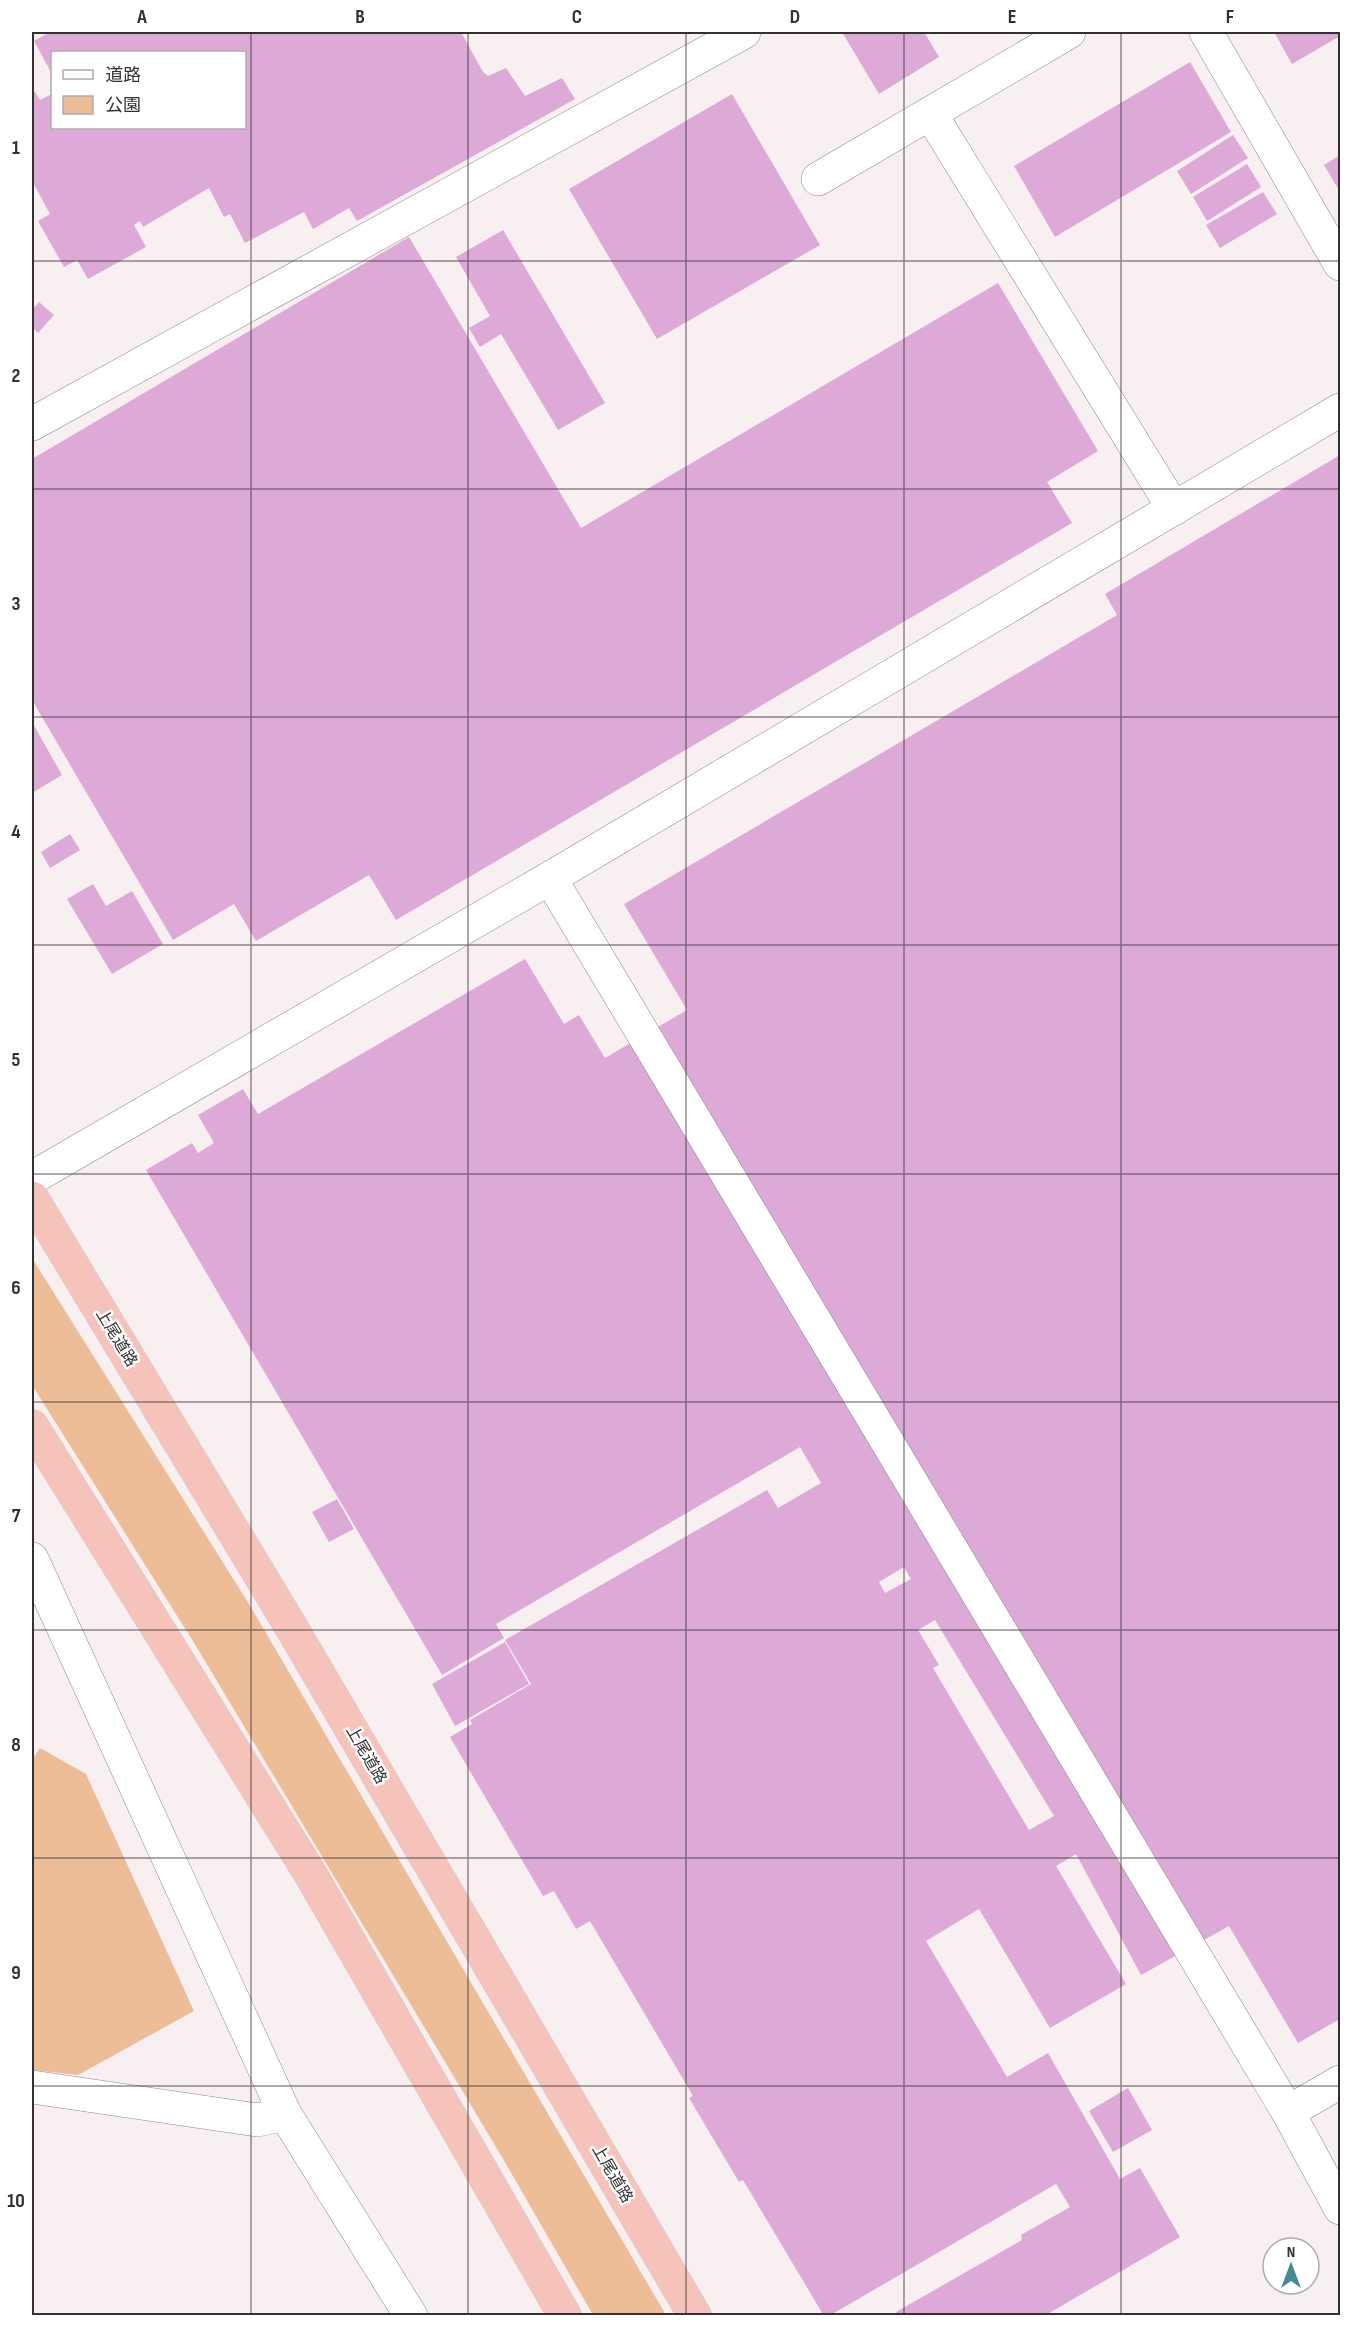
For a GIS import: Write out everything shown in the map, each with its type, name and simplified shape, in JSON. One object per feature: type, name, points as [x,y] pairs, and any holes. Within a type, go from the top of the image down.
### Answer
[{"type":"highway","name":"上尾道路","points":[[32,1198],[296,1636],[695,2316]]},
{"type":"highway","points":[[32,1426],[311,1875],[565,2316]]},
{"type":"street","points":[[32,424],[744,32]]},
{"type":"street","points":[[818,179],[1069,32]]},
{"type":"street","points":[[1206,32],[1341,264]]},
{"type":"street","points":[[930,113],[1174,509]]},
{"type":"street","points":[[32,1178],[549,878],[1341,410]]},
{"type":"street","points":[[549,878],[1288,2112],[1341,2208]]},
{"type":"street","points":[[34,1567],[285,2114],[411,2316]]},
{"type":"street","points":[[1288,2112],[1341,2082]]},
{"type":"street","points":[[32,2087],[257,2120],[285,2114]]},
{"type":"green space","points":[[32,1258],[249,1604],[666,2315],[593,2315],[502,2157],[196,1646],[32,1385]]},
{"type":"green space","points":[[40,1748],[86,1774],[194,2011],[78,2075],[32,2070],[32,1760]]},
{"type":"building","points":[[50,32],[461,32],[483,72],[488,76],[506,68],[525,96],[562,78],[575,99],[357,221],[349,208],[313,229],[304,212],[245,243],[230,214],[224,217],[209,188],[143,227],[140,221],[134,225],[146,247],[88,279],[77,260],[64,267],[38,221],[50,214],[32,181],[32,94],[35,92],[40,100],[51,94],[51,129],[246,129],[246,51],[51,51],[51,72],[34,41]]},
{"type":"building","points":[[842,32],[924,32],[939,57],[879,94]]},
{"type":"building","points":[[1274,32],[1340,32],[1340,36],[1292,64]]},
{"type":"building","points":[[1190,62],[1231,132],[1055,237],[1014,166]]},
{"type":"building","points":[[732,94],[820,245],[657,339],[569,189]]},
{"type":"building","points":[[1233,135],[1248,158],[1191,194],[1177,171]]},
{"type":"building","points":[[1340,155],[1340,192],[1324,165]]},
{"type":"building","points":[[1247,164],[1261,187],[1207,221],[1193,197]]},
{"type":"building","points":[[1263,192],[1277,214],[1220,248],[1206,225]]},
{"type":"building","points":[[503,230],[605,403],[558,430],[501,334],[480,347],[469,328],[490,316],[456,257]]},
{"type":"building","points":[[409,237],[581,528],[998,283],[1098,451],[1047,482],[1072,523],[396,920],[369,875],[256,941],[234,904],[173,940],[32,700],[32,459]]},
{"type":"building","points":[[39,302],[54,315],[38,333],[32,327],[32,310]]},
{"type":"building","points":[[1340,455],[1340,2019],[1298,2043],[1229,1926],[1141,1975],[1076,1854],[1056,1866],[1126,1984],[1050,2028],[979,1909],[926,1941],[1007,2077],[1048,2053],[1120,2179],[1140,2168],[1180,2237],[1044,2316],[898,2316],[896,2312],[1022,2240],[1021,2235],[1070,2207],[1056,2184],[829,2316],[824,2316],[743,2180],[739,2182],[689,2098],[693,2096],[590,1921],[576,1929],[554,1891],[543,1896],[450,1737],[472,1724],[470,1720],[531,1684],[505,1640],[767,1490],[778,1508],[821,1483],[800,1447],[496,1624],[504,1638],[442,1675],[146,1170],[192,1143],[198,1153],[214,1143],[198,1115],[243,1089],[258,1114],[525,959],[564,1024],[579,1015],[605,1058],[687,1010],[624,904],[1117,615],[1105,594]],"holes":[[[904,1567],[911,1579],[885,1593],[879,1582]],[[935,1620],[1054,1816],[1029,1830],[933,1668],[939,1665],[918,1630]]]},
{"type":"building","points":[[32,722],[62,775],[32,793]]},
{"type":"building","points":[[70,834],[80,850],[50,868],[41,852]]},
{"type":"building","points":[[93,884],[106,906],[132,891],[163,944],[112,974],[67,899]]},
{"type":"building","points":[[337,1499],[354,1529],[329,1542],[312,1512]]},
{"type":"building","points":[[505,1642],[529,1684],[455,1726],[432,1684]]},
{"type":"building","points":[[1128,2088],[1152,2130],[1113,2152],[1089,2111]]}]
